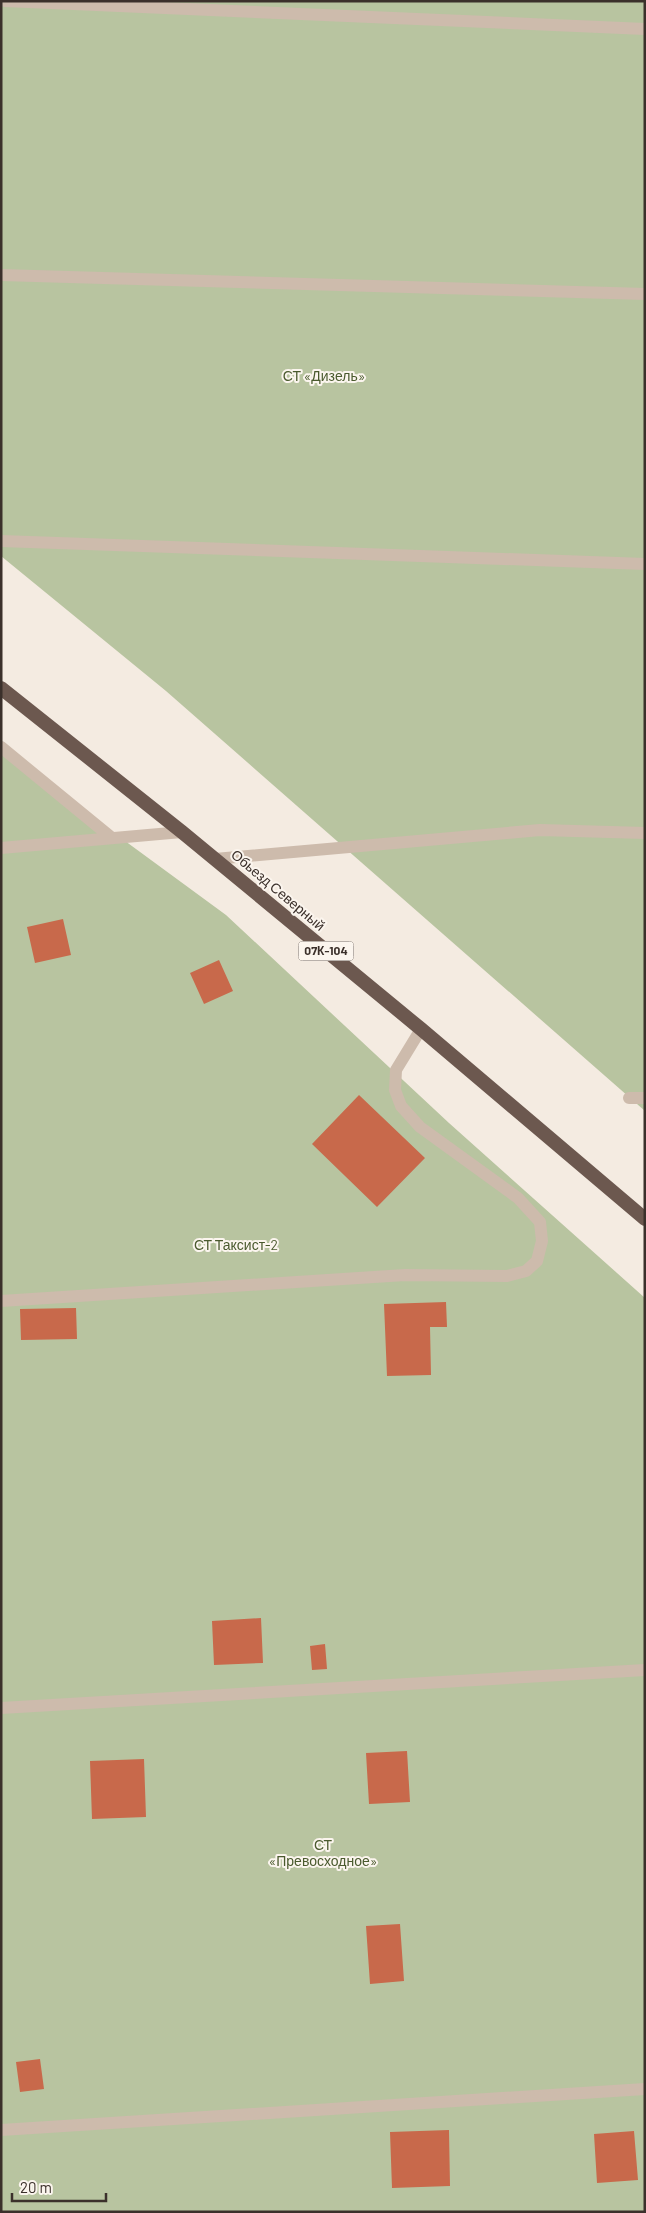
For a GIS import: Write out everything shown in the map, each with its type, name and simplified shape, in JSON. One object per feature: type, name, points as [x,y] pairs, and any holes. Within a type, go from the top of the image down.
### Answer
[{"type":"highway","name":"Обьезд Северный","points":[[1,688],[215,859],[421,1029],[645,1219]]},
{"type":"street","points":[[4,1],[645,29]]},
{"type":"street","points":[[1,275],[645,294]]},
{"type":"street","points":[[1,541],[645,564]]},
{"type":"street","points":[[1,747],[112,838]]},
{"type":"street","points":[[215,859],[540,830],[645,833]]},
{"type":"street","points":[[1,848],[182,832]]},
{"type":"street","points":[[1,1301],[405,1275],[507,1276],[526,1271],[537,1261],[542,1241],[540,1222],[518,1198],[420,1127],[402,1106],[395,1090],[396,1070],[421,1029]]},
{"type":"street","points":[[629,1098],[645,1098]]},
{"type":"street","points":[[1,1708],[645,1670]]},
{"type":"street","points":[[1,2130],[645,2089]]},
{"type":"green space","name":"СТ «Дизель»","points":[[1,1],[645,1],[645,1111],[166,691],[1,556]]},
{"type":"green space","name":"СТ «Превосходное»","points":[[1,750],[226,915],[449,1123],[645,1298],[645,2212],[1,2212]]},
{"type":"building","points":[[63,919],[71,955],[35,963],[27,927]]},
{"type":"building","points":[[219,960],[233,991],[204,1004],[190,973]]},
{"type":"building","points":[[359,1095],[425,1158],[377,1207],[312,1144]]},
{"type":"building","points":[[446,1302],[447,1327],[430,1327],[431,1375],[387,1376],[384,1304]]},
{"type":"building","points":[[76,1308],[77,1339],[21,1340],[20,1309]]},
{"type":"building","points":[[261,1618],[263,1663],[214,1665],[212,1621]]},
{"type":"building","points":[[325,1644],[327,1669],[312,1670],[310,1646]]},
{"type":"building","points":[[407,1751],[410,1802],[369,1804],[366,1753]]},
{"type":"building","points":[[144,1759],[146,1817],[92,1819],[90,1761]]},
{"type":"building","points":[[400,1924],[404,1981],[370,1984],[366,1926]]},
{"type":"building","points":[[40,2059],[44,2089],[20,2092],[16,2062]]},
{"type":"building","points":[[449,2130],[450,2186],[392,2188],[390,2132]]},
{"type":"building","points":[[634,2131],[638,2180],[597,2183],[594,2134]]},
{"type":"park label","name":"СТ Таксист-2","points":[[236,1245]]}]
